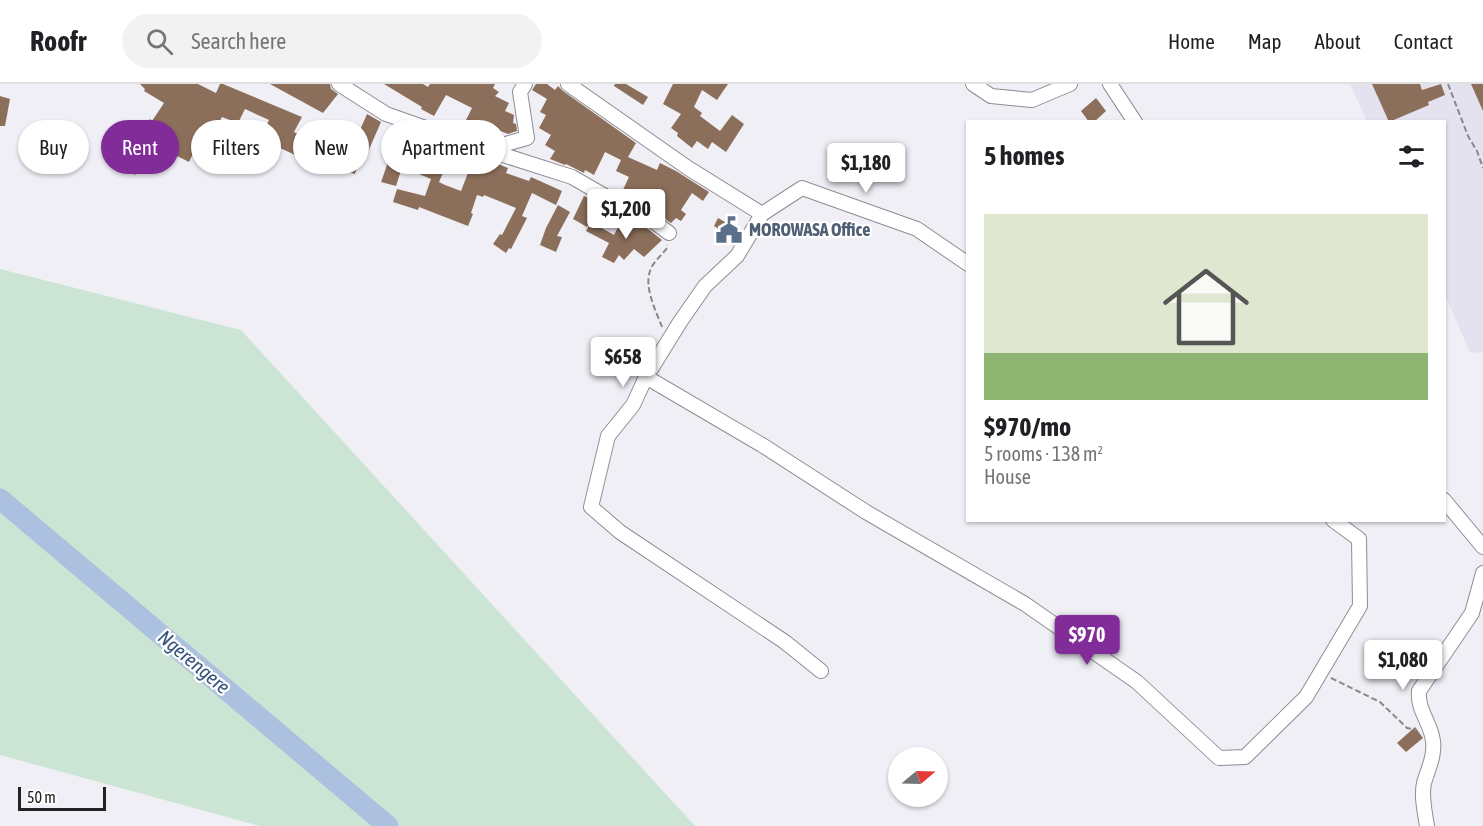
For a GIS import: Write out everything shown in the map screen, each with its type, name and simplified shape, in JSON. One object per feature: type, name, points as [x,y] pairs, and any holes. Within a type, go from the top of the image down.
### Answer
[{"type":"street","points":[[339,84],[386,114],[403,120]]},
{"type":"street","points":[[506,145],[527,138],[520,92],[525,84]]},
{"type":"street","points":[[568,84],[688,168],[762,214]]},
{"type":"street","points":[[973,84],[991,96],[1032,100],[1070,84]]},
{"type":"street","points":[[1110,84],[1134,120]]},
{"type":"street","points":[[506,156],[572,177],[652,221],[669,233]]},
{"type":"street","points":[[821,671],[785,642],[620,532],[591,507],[608,436],[633,405],[646,377],[705,286],[737,256],[762,214],[802,188],[917,229],[966,263]]},
{"type":"street","points":[[646,377],[762,445],[866,512],[1025,604],[1137,682],[1219,758],[1245,757],[1306,697],[1360,606],[1359,539],[1336,522]]},
{"type":"street","points":[[1446,502],[1483,547]]},
{"type":"street","points":[[1427,826],[1424,786],[1433,756],[1431,733],[1418,700],[1419,691],[1472,613],[1483,573]]},
{"type":"path","points":[[1448,84],[1483,168]]},
{"type":"path","points":[[666,345],[648,281],[650,270],[667,248],[669,233]]},
{"type":"path","points":[[1331,678],[1380,702],[1407,728],[1431,733]]},
{"type":"shaded area","points":[[1350,84],[1483,84],[1483,352],[1470,353],[1446,297],[1446,120],[1367,120]]},
{"type":"green space","points":[[0,269],[241,330],[695,826],[260,826],[0,755]]},
{"type":"building","points":[[140,84],[198,84],[216,93],[220,84],[223,84],[302,117],[300,120],[293,120],[293,154],[281,148],[281,120],[269,120],[245,109],[240,120],[222,117],[220,120],[191,120],[189,162],[179,157],[179,120],[153,120],[164,103],[144,91],[145,89]]},
{"type":"building","points":[[270,84],[330,84],[331,89],[338,94],[323,113]]},
{"type":"building","points":[[384,84],[423,84],[428,87],[430,84],[495,84],[493,88],[499,92],[495,96],[509,103],[505,111],[514,115],[513,123],[516,124],[517,131],[506,133],[506,120],[466,120],[472,108],[446,95],[434,116],[421,109],[422,107]]},
{"type":"building","points":[[536,84],[547,84],[555,90],[558,86],[636,143],[628,157],[657,170],[660,163],[709,192],[703,201],[692,193],[681,210],[686,214],[681,221],[676,218],[671,223],[621,194],[629,177],[616,171],[621,160],[605,152],[594,175],[550,159],[555,151],[545,145],[551,135],[539,128],[546,115],[540,112],[547,99],[532,90]]},
{"type":"building","points":[[615,84],[626,84],[648,97],[643,105],[614,86]]},
{"type":"building","points":[[673,84],[728,84],[717,100],[702,90],[694,107],[702,113],[700,116],[720,131],[732,115],[744,124],[726,152],[712,142],[708,149],[697,141],[692,148],[677,136],[678,133],[671,128],[681,114],[663,104]]},
{"type":"building","points":[[1372,84],[1420,84],[1422,90],[1441,84],[1445,95],[1428,102],[1429,105],[1394,120],[1388,120]]},
{"type":"building","points":[[1471,84],[1483,84],[1483,111]]},
{"type":"building","points":[[0,96],[10,99],[5,126],[0,126]]},
{"type":"building","points":[[1096,98],[1106,111],[1096,120],[1088,120],[1081,111]]},
{"type":"building","points":[[367,114],[381,122],[369,149],[369,120],[364,120]]},
{"type":"building","points":[[506,173],[529,181],[531,177],[562,191],[556,205],[532,193],[522,216],[527,218],[511,249],[509,248],[506,253],[493,244],[500,234],[502,235],[516,208],[484,195],[483,197],[477,195],[468,226],[419,207],[418,210],[393,202],[397,189],[425,196],[431,179],[419,174],[442,174],[439,182],[461,191],[468,174]]},
{"type":"building","points":[[384,174],[400,174],[396,186],[381,182]]},
{"type":"building","points":[[584,196],[599,204],[587,227],[573,219]]},
{"type":"building","points":[[558,205],[570,212],[557,236],[562,237],[556,252],[540,245]]},
{"type":"building","points":[[624,216],[648,229],[662,240],[644,257],[634,249],[624,260],[619,255],[614,263],[602,257],[609,243],[586,231],[591,222],[614,235]]},
{"type":"building","points":[[718,218],[737,229],[732,237],[714,226]]},
{"type":"building","points":[[1415,727],[1423,738],[1406,752],[1397,743]]},
{"type":"waterway","name":"Ngerengere","points":[[0,499],[388,826]]},
{"type":"place","name":"MOROWASA Office","points":[[729,230]]}]
